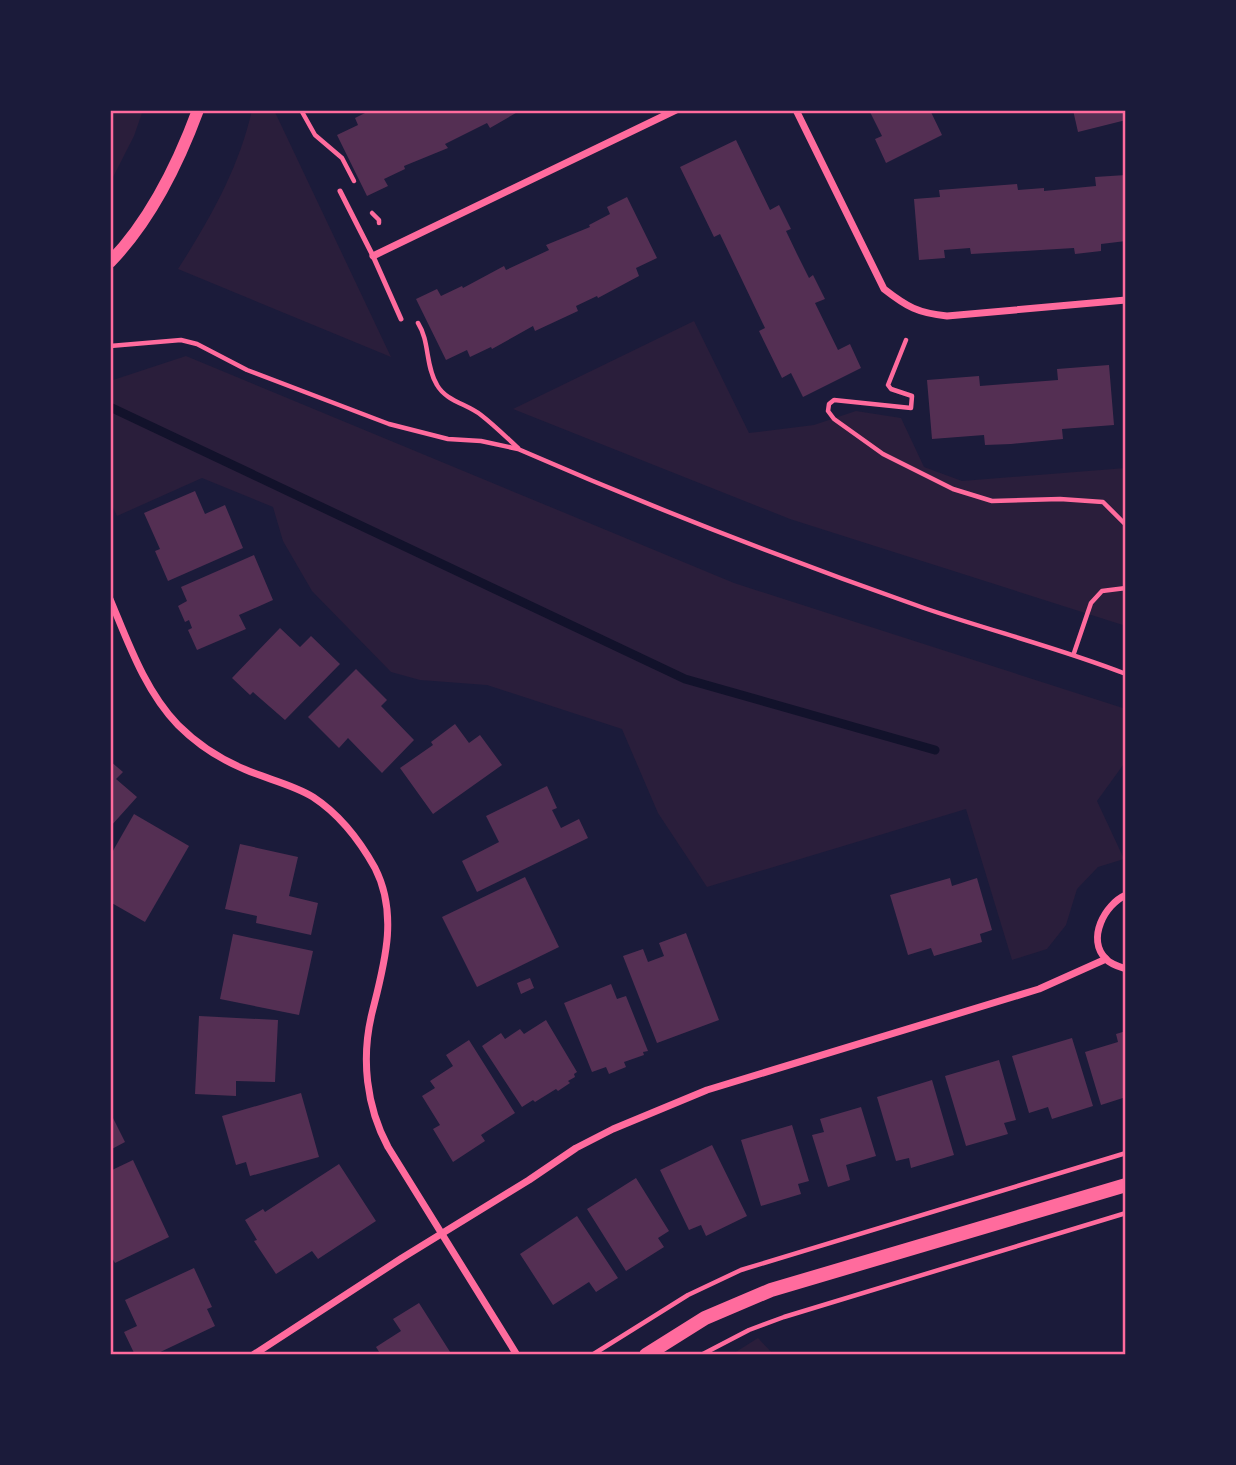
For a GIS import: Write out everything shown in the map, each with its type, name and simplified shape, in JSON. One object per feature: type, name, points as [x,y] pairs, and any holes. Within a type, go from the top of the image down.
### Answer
[{"type":"main road","points":[[646,1355],[705,1318],[771,1290],[1126,1185]]},
{"type":"street","points":[[110,262],[136,231],[167,180],[198,110]]},
{"type":"street","points":[[373,256],[676,110]]},
{"type":"street","points":[[796,110],[884,289],[904,306],[933,315],[947,316],[1126,300]]},
{"type":"street","points":[[110,599],[147,680],[179,726],[243,769],[310,796],[327,807],[353,834],[376,871],[388,920],[387,951],[369,1035],[367,1086],[379,1130],[517,1355]]},
{"type":"street","points":[[1126,895],[1117,898],[1107,909],[1100,923],[1098,936],[1099,947],[1106,959],[1126,969]]},
{"type":"street","points":[[253,1355],[576,1148],[663,1106],[717,1086],[1039,989],[1106,959]]},
{"type":"lane","points":[[340,191],[401,319]]},
{"type":"path","points":[[300,110],[315,135],[342,158],[355,181]]},
{"type":"path","points":[[368,205],[379,223]]},
{"type":"path","points":[[418,322],[425,337],[429,371],[439,388],[452,399],[480,414],[518,449]]},
{"type":"path","points":[[110,346],[181,340],[197,344],[247,370],[389,425],[448,439],[481,440],[518,449],[763,550],[926,609],[1074,654],[1126,674]]},
{"type":"path","points":[[906,340],[888,385],[891,389],[912,396],[911,408],[834,400],[829,404],[828,411],[834,419],[883,454],[953,489],[992,502],[1060,499],[1103,502],[1126,525]]},
{"type":"path","points":[[1074,654],[1091,603],[1101,591],[1126,588]]},
{"type":"path","points":[[701,1355],[749,1330],[784,1317],[1126,1213]]},
{"type":"shaded area","points":[[110,110],[143,110],[134,136],[110,183]]},
{"type":"shaded area","points":[[252,110],[274,110],[391,357],[178,269],[231,173]]},
{"type":"shaded area","points":[[694,321],[749,433],[814,425],[856,411],[901,418],[924,467],[962,481],[1126,468],[1126,626],[790,519],[513,409]]},
{"type":"shaded area","points":[[186,356],[734,583],[1126,709],[1126,761],[1097,801],[1124,859],[1098,867],[1077,889],[1066,925],[1047,949],[1012,960],[966,809],[707,887],[658,813],[622,729],[487,685],[420,680],[391,672],[312,591],[283,541],[273,507],[202,478],[117,516],[110,501],[110,381]]},
{"type":"shaded area","points":[[758,1338],[774,1355],[731,1355]]},
{"type":"building","points":[[371,110],[521,110],[490,128],[487,123],[445,144],[448,148],[404,166],[405,169],[384,179],[388,186],[367,196],[337,135],[358,125],[355,118]]},
{"type":"building","points":[[869,110],[930,110],[942,135],[886,163],[875,139],[882,136]]},
{"type":"building","points":[[1073,110],[1126,110],[1126,120],[1078,132]]},
{"type":"building","points":[[736,140],[770,210],[779,205],[791,229],[786,231],[797,254],[809,278],[813,275],[825,299],[815,303],[838,350],[850,344],[861,368],[803,397],[791,373],[782,378],[759,331],[765,328],[720,234],[714,237],[680,167]]},
{"type":"building","points":[[1126,175],[1126,241],[1101,244],[1101,251],[1075,254],[1074,248],[971,254],[970,248],[944,250],[945,258],[919,260],[914,199],[940,197],[939,190],[1017,184],[1018,190],[1044,188],[1044,191],[1096,186],[1095,177]]},
{"type":"building","points":[[627,197],[657,258],[636,268],[639,276],[598,298],[597,296],[576,306],[578,311],[535,331],[533,326],[492,349],[491,347],[470,357],[467,350],[446,360],[416,299],[437,289],[441,296],[462,286],[463,288],[504,266],[506,270],[549,250],[546,245],[590,227],[589,225],[610,214],[607,207]]},
{"type":"building","points":[[1109,365],[1114,425],[1062,429],[1063,439],[1011,444],[985,445],[984,435],[932,439],[927,380],[979,376],[980,386],[1058,380],[1057,369]]},
{"type":"building","points":[[195,491],[205,514],[225,505],[243,548],[168,581],[155,551],[160,549],[144,513]]},
{"type":"building","points":[[254,555],[273,600],[239,615],[246,629],[197,650],[188,630],[192,628],[189,620],[185,622],[178,606],[187,601],[181,587]]},
{"type":"building","points":[[280,628],[300,647],[311,636],[340,664],[285,720],[253,692],[250,695],[232,678]]},
{"type":"building","points":[[356,669],[387,700],[381,706],[414,740],[382,773],[348,738],[339,748],[308,717]]},
{"type":"building","points":[[455,724],[469,743],[480,735],[502,765],[433,814],[400,768],[433,745],[431,742]]},
{"type":"building","points":[[110,761],[123,772],[116,779],[137,797],[110,827]]},
{"type":"building","points":[[547,786],[557,808],[552,810],[561,828],[579,819],[588,838],[477,892],[462,861],[499,842],[486,816]]},
{"type":"building","points":[[134,814],[189,846],[145,922],[110,902],[110,856]]},
{"type":"building","points":[[240,844],[298,857],[289,896],[318,903],[311,935],[256,923],[257,916],[225,909]]},
{"type":"building","points":[[525,877],[559,947],[477,987],[442,917]]},
{"type":"building","points":[[950,878],[952,886],[977,878],[992,930],[980,934],[982,942],[934,956],[931,948],[908,955],[890,895]]},
{"type":"building","points":[[686,933],[719,1020],[657,1043],[623,956],[643,949],[648,962],[664,956],[659,943]]},
{"type":"building","points":[[233,934],[313,951],[299,1015],[220,999]]},
{"type":"building","points":[[530,978],[534,988],[521,994],[517,983]]},
{"type":"building","points":[[611,984],[617,999],[626,996],[648,1051],[624,1062],[626,1067],[609,1074],[606,1067],[592,1072],[564,1003]]},
{"type":"building","points":[[199,1016],[278,1020],[275,1082],[236,1081],[236,1096],[195,1094]]},
{"type":"building","points":[[546,1020],[577,1072],[575,1077],[568,1081],[570,1083],[558,1091],[556,1089],[522,1107],[482,1046],[501,1033],[505,1039],[520,1029],[524,1034]]},
{"type":"building","points":[[1126,1031],[1126,1097],[1101,1105],[1085,1052],[1118,1042],[1116,1034]]},
{"type":"building","points":[[1072,1038],[1093,1106],[1052,1119],[1048,1107],[1029,1113],[1012,1056]]},
{"type":"building","points":[[469,1040],[515,1113],[481,1135],[485,1141],[453,1162],[433,1129],[440,1125],[422,1096],[435,1088],[430,1081],[453,1066],[446,1055]]},
{"type":"building","points":[[999,1060],[1016,1120],[1004,1123],[1008,1134],[966,1146],[945,1076]]},
{"type":"building","points":[[932,1080],[954,1155],[911,1168],[909,1158],[896,1161],[877,1097]]},
{"type":"building","points":[[301,1093],[319,1157],[250,1176],[246,1162],[236,1165],[222,1116]]},
{"type":"building","points":[[861,1107],[876,1156],[846,1165],[850,1180],[828,1187],[812,1135],[824,1132],[820,1119]]},
{"type":"building","points":[[110,1112],[125,1142],[110,1150]]},
{"type":"building","points":[[792,1125],[809,1181],[798,1184],[801,1194],[761,1206],[741,1140]]},
{"type":"building","points":[[712,1145],[747,1216],[706,1236],[701,1225],[689,1230],[660,1170]]},
{"type":"building","points":[[133,1160],[169,1237],[115,1263],[110,1254],[110,1171]]},
{"type":"building","points":[[339,1164],[376,1221],[318,1259],[312,1251],[276,1274],[254,1241],[257,1240],[245,1220],[263,1209],[265,1212]]},
{"type":"building","points":[[636,1178],[669,1231],[658,1238],[664,1247],[626,1271],[587,1209]]},
{"type":"building","points":[[577,1216],[618,1278],[596,1292],[589,1282],[553,1305],[520,1254]]},
{"type":"building","points":[[194,1268],[212,1307],[207,1309],[215,1326],[154,1355],[135,1355],[124,1332],[137,1326],[125,1300]]},
{"type":"building","points":[[419,1303],[452,1355],[381,1355],[376,1347],[401,1331],[393,1319]]},
{"type":"waterway","points":[[110,407],[685,679],[935,750]]}]
